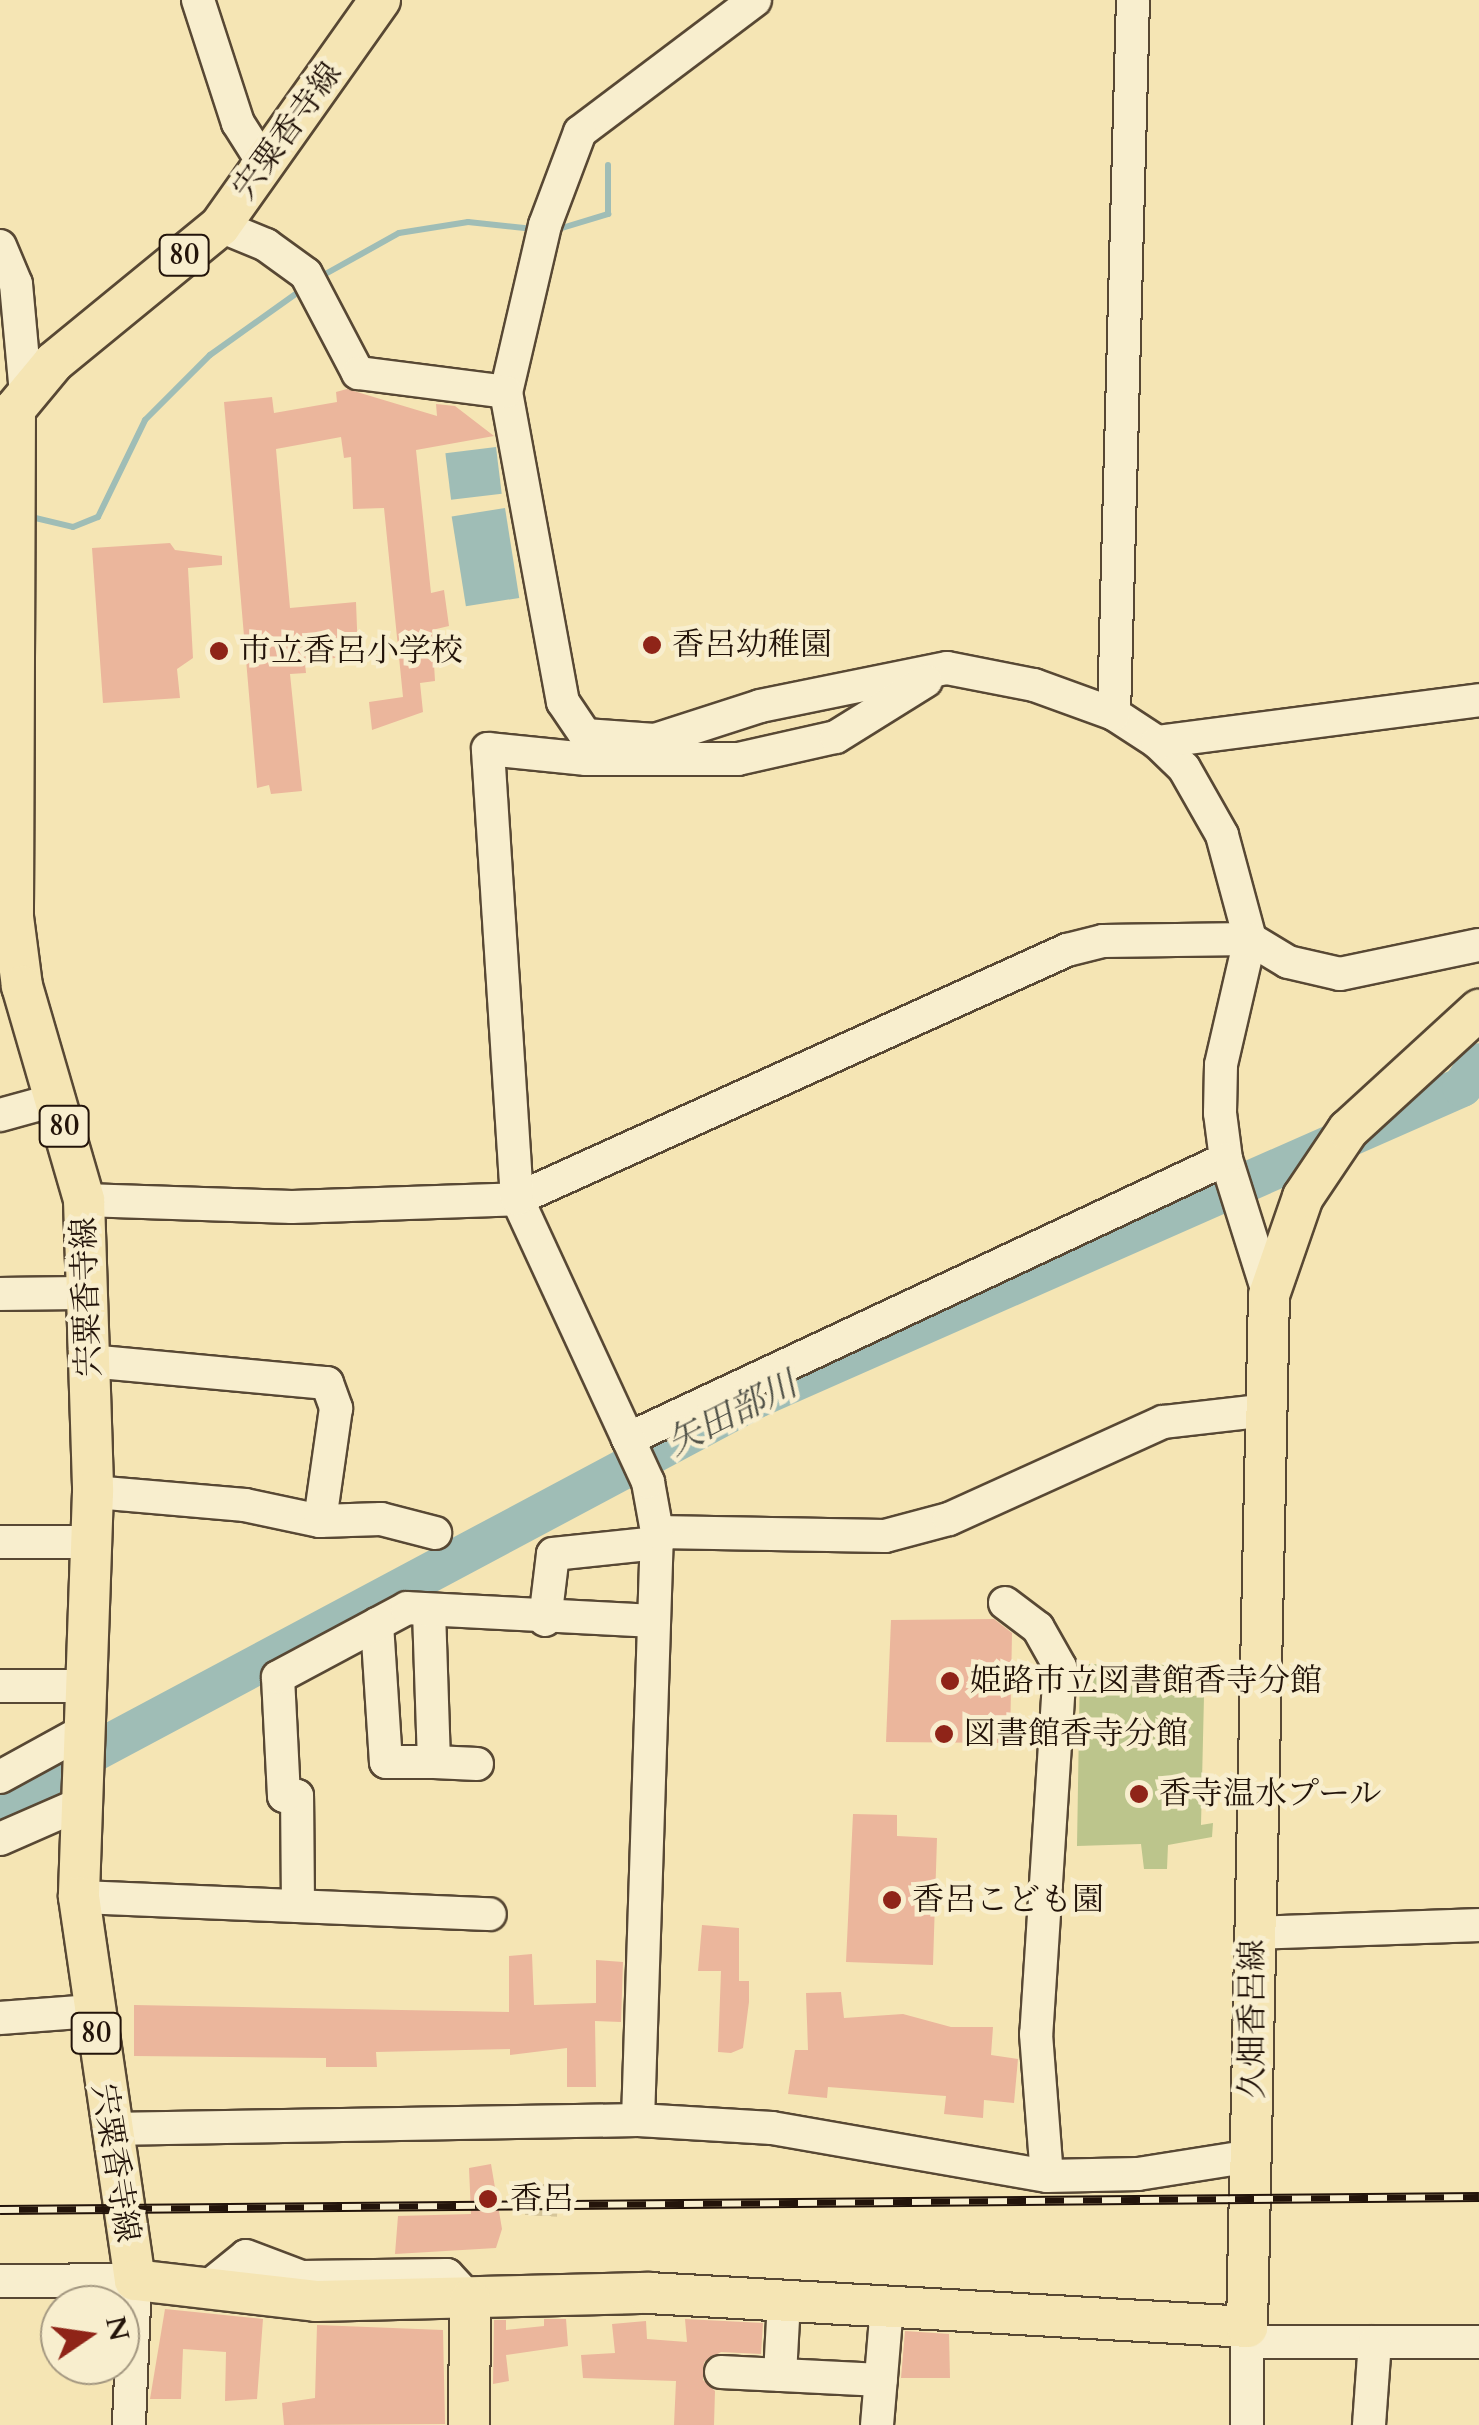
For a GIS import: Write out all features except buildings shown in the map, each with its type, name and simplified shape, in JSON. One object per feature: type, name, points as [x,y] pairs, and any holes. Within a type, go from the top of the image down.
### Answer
[{"type":"main road","name":"宍粟香寺線","points":[[380,0],[220,226],[14,405],[13,917],[22,986],[84,1200],[93,1492],[88,1542],[80,1897],[109,2129],[134,2280],[203,2291],[470,2300]]},
{"type":"main road","name":"久畑香呂線","points":[[1247,2335],[1269,1294],[1303,1198],[1330,1155],[1370,1103],[1479,1010]]},
{"type":"main road","points":[[469,2425],[470,2300],[648,2293],[887,2306],[1247,2335]]},
{"type":"street","points":[[198,0],[238,123],[264,164]]},
{"type":"street","points":[[585,735],[564,702],[506,392],[544,231],[580,132],[755,0]]},
{"type":"street","points":[[1114,714],[1133,0]]},
{"type":"street","points":[[220,226],[266,245],[310,285],[358,373],[506,392]]},
{"type":"street","points":[[0,246],[16,284],[14,405]]},
{"type":"street","points":[[488,749],[586,759],[738,759],[836,737],[947,668]]},
{"type":"street","points":[[488,749],[585,735],[655,740],[760,706],[947,668],[1034,685],[1114,714],[1158,742],[1184,768],[1222,835],[1250,938],[1221,1065],[1226,1159],[1269,1294]]},
{"type":"street","points":[[1158,742],[1479,700]]},
{"type":"street","points":[[488,749],[517,1200],[648,1482],[657,1538],[638,2120]]},
{"type":"street","points":[[84,1200],[292,1207],[517,1200],[1067,950],[1103,941],[1250,938],[1288,962],[1340,974],[1479,945]]},
{"type":"street","points":[[0,1115],[58,1100]]},
{"type":"street","points":[[628,1439],[1226,1159]]},
{"type":"street","points":[[0,1294],[86,1293]]},
{"type":"street","points":[[89,1361],[327,1382],[336,1408],[320,1521]]},
{"type":"street","points":[[544,1620],[553,1554],[657,1538],[886,1536],[949,1519],[1162,1422],[1268,1410]]},
{"type":"street","points":[[93,1492],[245,1504],[320,1521],[380,1519],[436,1532]]},
{"type":"street","points":[[0,1542],[88,1542]]},
{"type":"street","points":[[1005,1603],[1038,1628],[1060,1667],[1036,2034],[1047,2176]]},
{"type":"street","points":[[298,1906],[297,1796],[284,1796],[278,1677],[406,1608],[544,1620],[653,1621]]},
{"type":"street","points":[[429,1612],[434,1762]]},
{"type":"street","points":[[377,1624],[386,1762],[478,1764]]},
{"type":"street","points":[[0,1686],[87,1686]]},
{"type":"street","points":[[0,1778],[84,1731]]},
{"type":"street","points":[[0,1839],[80,1794]]},
{"type":"street","points":[[80,1897],[490,1914]]},
{"type":"street","points":[[1254,1933],[1479,1925]]},
{"type":"street","points":[[0,2018],[93,2011]]},
{"type":"street","points":[[109,2129],[638,2120],[772,2128],[1047,2176],[1138,2174],[1252,2156]]},
{"type":"street","points":[[0,2282],[134,2280],[129,2425]]},
{"type":"street","points":[[780,2375],[784,2301]]},
{"type":"street","points":[[877,2425],[887,2306]]},
{"type":"street","points":[[1247,2425],[1247,2335],[1375,2342],[1479,2342]]},
{"type":"street","points":[[1369,2425],[1375,2342]]},
{"type":"street","points":[[720,2372],[881,2380]]},
{"type":"green space","name":"香寺温水プール","points":[[1080,1664],[1176,1665],[1176,1695],[1204,1696],[1201,1825],[1213,1823],[1212,1837],[1168,1845],[1167,1869],[1144,1869],[1141,1844],[1077,1846]]},
{"type":"water","points":[[496,447],[502,494],[451,500],[445,453]]},
{"type":"water","points":[[505,508],[519,598],[466,606],[452,516]]},
{"type":"waterway","points":[[552,231],[608,214],[608,165]]},
{"type":"waterway","points":[[320,277],[399,233],[468,222],[534,229]]},
{"type":"waterway","points":[[27,516],[73,527],[98,517],[145,420],[210,355],[301,290]]},
{"type":"waterway","name":"矢田部川","points":[[0,1802],[755,1399],[1462,1087],[1479,1063]]},
{"type":"tunnel","points":[[541,2216],[543,2181]]},
{"type":"railway","points":[[0,2210],[1479,2197]]},
{"type":"place","name":"香呂幼稚園","points":[[652,645]]},
{"type":"place","name":"市立香呂小学校","points":[[219,651]]},
{"type":"place","name":"姫路市立図書館香寺分館","points":[[950,1681]]},
{"type":"place","name":"図書館香寺分館","points":[[944,1734]]},
{"type":"place","name":"香寺温水プール","points":[[1139,1794]]},
{"type":"place","name":"香呂こども園","points":[[892,1900]]},
{"type":"place","name":"香呂","points":[[488,2199]]}]
